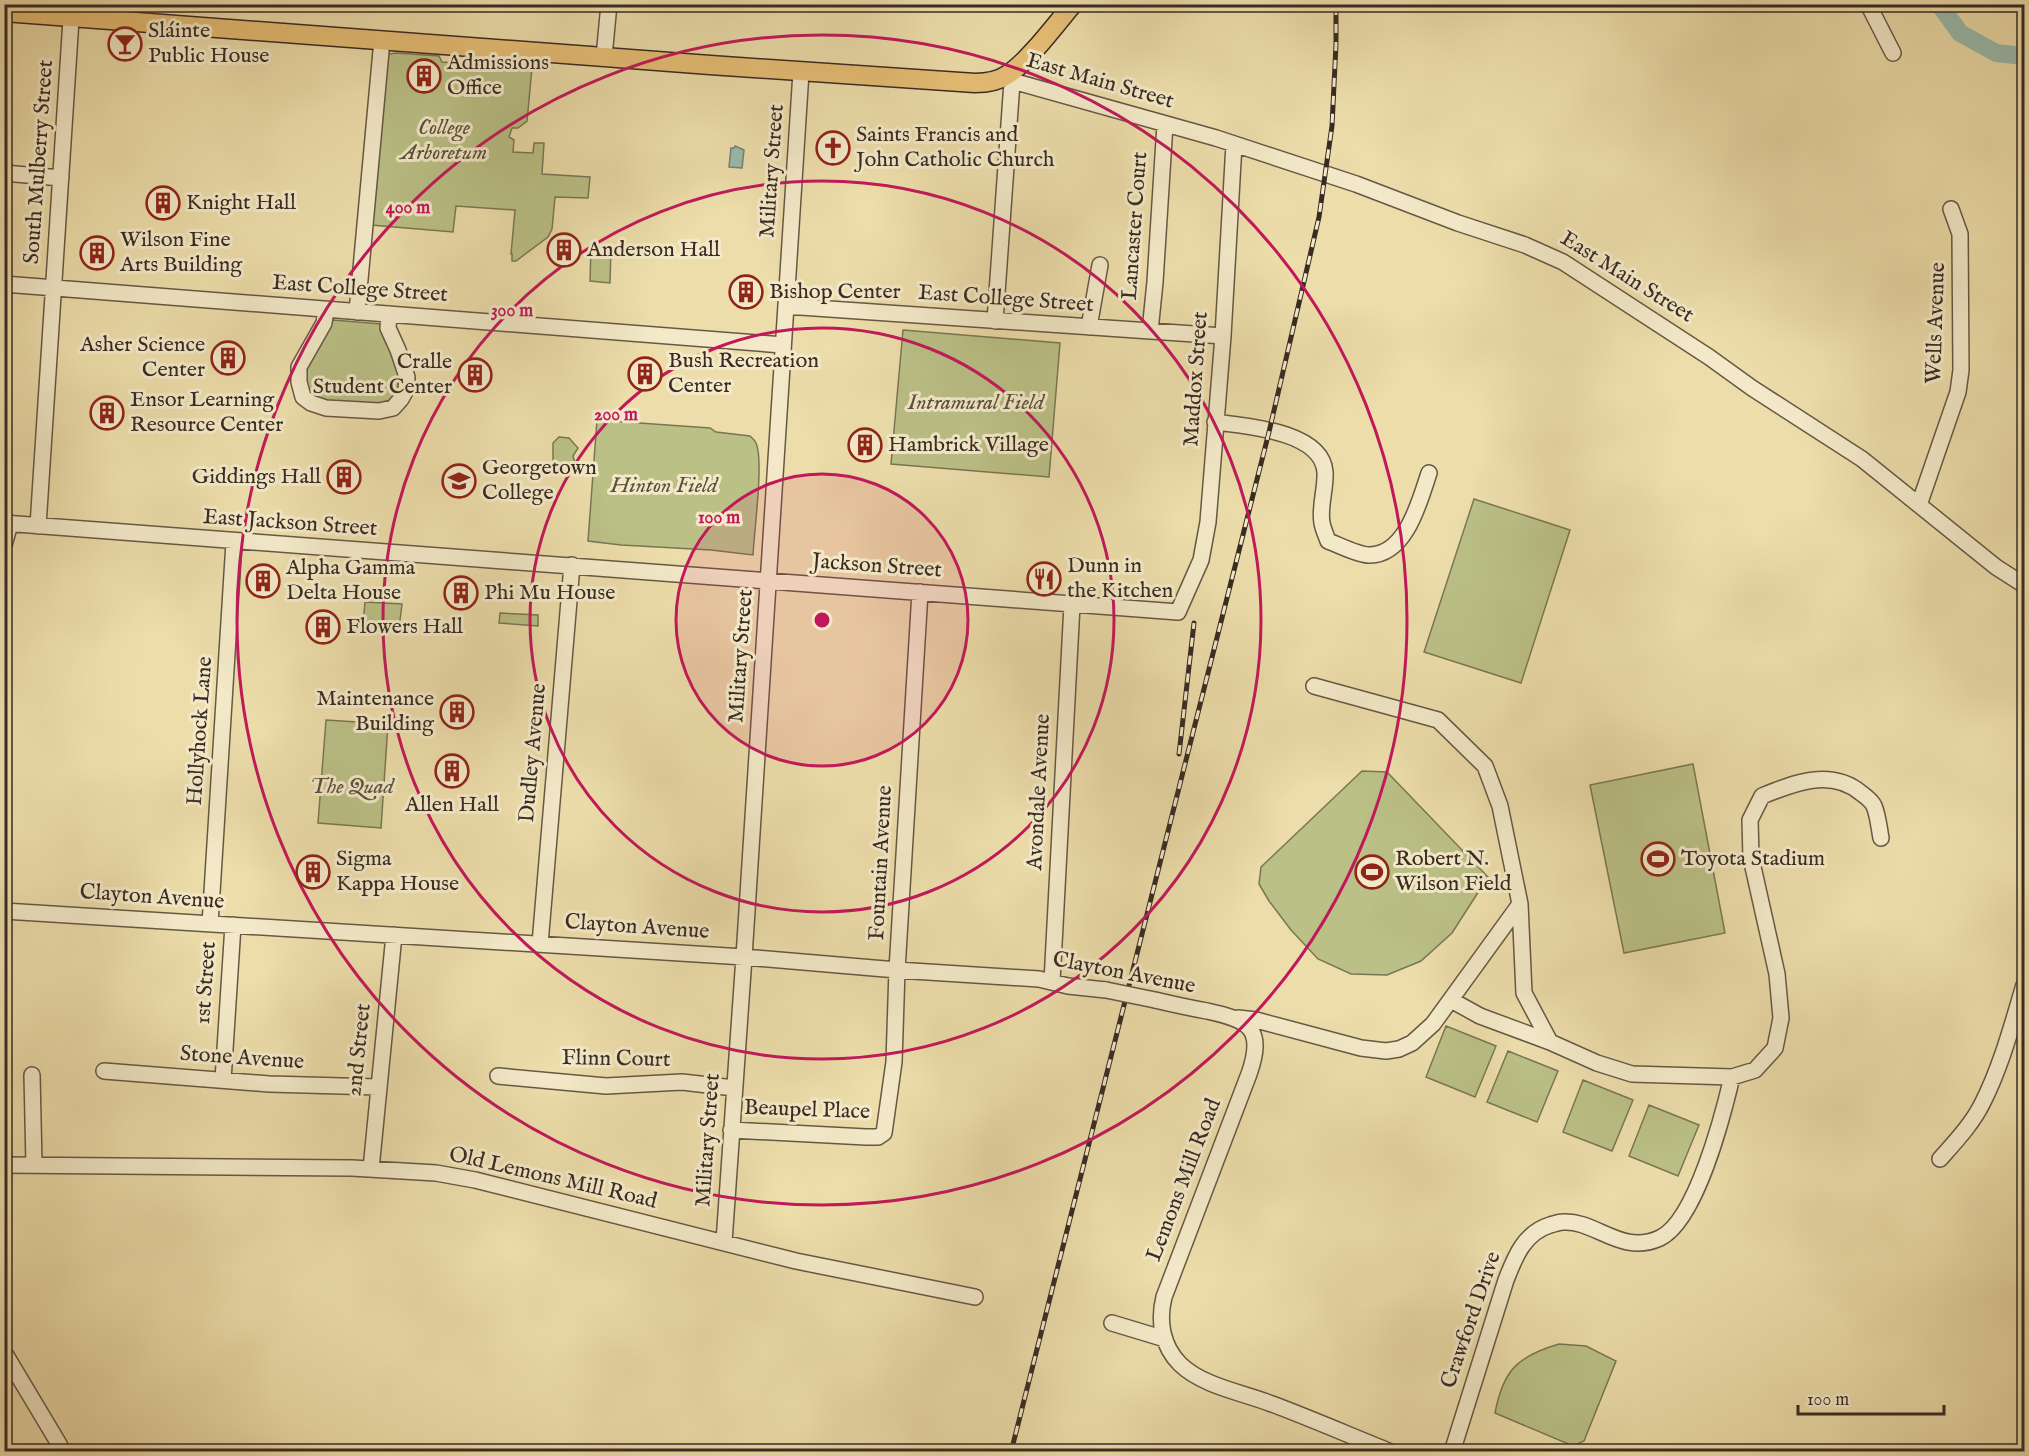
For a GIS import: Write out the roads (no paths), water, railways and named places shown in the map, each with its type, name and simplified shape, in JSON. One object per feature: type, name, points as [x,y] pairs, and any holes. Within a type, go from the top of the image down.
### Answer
[{"type":"main road","points":[[1007,80],[1073,4]]},
{"type":"main road","name":"East Main Street","points":[[4,12],[72,11],[382,40],[957,83],[1007,80]]},
{"type":"street","points":[[604,57],[609,4]]},
{"type":"street","points":[[1868,4],[1893,53]]},
{"type":"street","name":"South Mulberry Street","points":[[38,526],[72,11]]},
{"type":"street","points":[[357,312],[382,40]]},
{"type":"street","name":"Military Street","points":[[724,1242],[801,72]]},
{"type":"street","points":[[995,321],[1007,80]]},
{"type":"street","name":"East Main Street","points":[[1007,80],[1234,144],[1356,184],[1458,223],[1525,245],[1563,262],[1862,459],[1996,567],[2025,585]]},
{"type":"street","name":"Lancaster Court","points":[[1150,331],[1166,124]]},
{"type":"street","name":"Maddox Street","points":[[1178,612],[1201,560],[1208,522],[1223,336],[1234,144]]},
{"type":"street","points":[[4,173],[61,178]]},
{"type":"street","name":"Wells Avenue","points":[[1919,505],[1958,392],[1961,370],[1960,234],[1951,209]]},
{"type":"street","name":"Lancaster Court","points":[[1089,327],[1100,265]]},
{"type":"street","name":"East College Street","points":[[4,284],[783,345]]},
{"type":"street","name":"East College Street","points":[[786,306],[1223,336]]},
{"type":"street","points":[[326,310],[324,323],[299,368],[299,382],[303,396],[311,403],[326,408],[379,411],[393,408],[401,399],[406,390],[407,376],[388,328],[389,314]]},
{"type":"street","points":[[1215,422],[1276,430],[1308,446],[1322,460],[1324,466],[1322,523],[1328,541],[1368,555],[1384,552],[1402,537],[1416,511],[1429,473]]},
{"type":"street","points":[[4,545],[7,523]]},
{"type":"street","name":"East Jackson Street","points":[[7,523],[234,542],[572,565]]},
{"type":"street","name":"Hollyhock Lane","points":[[210,924],[234,542]]},
{"type":"street","name":"Jackson Street","points":[[572,565],[1178,612]]},
{"type":"street","name":"Dudley Avenue","points":[[540,944],[572,565]]},
{"type":"street","name":"Fountain Avenue","points":[[881,1135],[885,1127],[894,1062],[897,970],[920,592]]},
{"type":"street","name":"Avondale Avenue","points":[[1052,982],[1072,605]]},
{"type":"street","points":[[1314,686],[1438,720],[1485,766],[1500,806],[1520,904],[1524,993],[1550,1042]]},
{"type":"street","points":[[1451,1000],[1480,1016],[1550,1042],[1597,1063],[1632,1074],[1732,1077],[1755,1070],[1774,1048],[1781,1018],[1778,974],[1751,858],[1750,820],[1762,796],[1795,783],[1825,779],[1843,781],[1857,789],[1874,804],[1881,838]]},
{"type":"street","name":"Clayton Avenue","points":[[4,911],[744,957],[1039,979],[1106,990],[1235,1018],[1256,1020],[1362,1048],[1386,1051],[1399,1049],[1412,1043],[1433,1024],[1520,904]]},
{"type":"street","name":"1st Street","points":[[223,1080],[233,925]]},
{"type":"street","name":"2nd Street","points":[[371,1169],[394,935]]},
{"type":"street","points":[[1940,1159],[1982,1106],[1995,1076],[2025,985]]},
{"type":"street","name":"Lemons Mill Road","points":[[1235,1018],[1248,1026],[1254,1037],[1256,1054],[1164,1297],[1161,1320],[1165,1339],[1179,1363],[1202,1379],[1265,1401],[1391,1452]]},
{"type":"street","name":"Stone Avenue","points":[[104,1071],[270,1084],[378,1087]]},
{"type":"street","points":[[33,1075],[34,1166]]},
{"type":"street","name":"Flinn Court","points":[[498,1076],[606,1086],[682,1082],[734,1088]]},
{"type":"street","name":"Crawford Drive","points":[[1452,1452],[1506,1280],[1517,1253],[1529,1237],[1546,1227],[1563,1222],[1576,1223],[1613,1238],[1635,1243],[1661,1238],[1679,1222],[1694,1193],[1719,1130],[1732,1077]]},
{"type":"street","name":"Beaupel Place","points":[[731,1130],[866,1137],[881,1135]]},
{"type":"street","name":"Old Lemons Mill Road","points":[[4,1165],[371,1169],[436,1173],[475,1180],[796,1261],[975,1297]]},
{"type":"street","points":[[1112,1323],[1165,1339]]},
{"type":"street","points":[[4,1352],[62,1452]]},
{"type":"waterway","points":[[1939,4],[1960,33],[1996,53],[2024,56]]},
{"type":"railway","points":[[1011,1452],[1269,432],[1319,217],[1332,126],[1336,4]]},
{"type":"railway","points":[[1179,754],[1194,623]]},
{"type":"place","name":"Sláinte Public House","points":[[125,44]]},
{"type":"place","name":"Admissions Office","points":[[424,76]]},
{"type":"place","name":"Saints Francis and John Catholic Church","points":[[833,148]]},
{"type":"place","name":"Knight Hall","points":[[163,203]]},
{"type":"place","name":"Anderson Hall","points":[[564,250]]},
{"type":"place","name":"Wilson Fine Arts Building","points":[[97,253]]},
{"type":"place","name":"Bishop Center","points":[[746,292]]},
{"type":"place","name":"Asher Science Center","points":[[228,358]]},
{"type":"place","name":"Bush Recreation Center","points":[[645,374]]},
{"type":"place","name":"Cralle Student Center","points":[[475,375]]},
{"type":"place","name":"Ensor Learning Resource Center","points":[[107,413]]},
{"type":"place","name":"Hambrick Village","points":[[865,445]]},
{"type":"place","name":"Giddings Hall","points":[[344,477]]},
{"type":"place","name":"Georgetown College","points":[[459,481]]},
{"type":"place","name":"Dunn in the Kitchen","points":[[1044,579]]},
{"type":"place","name":"Alpha Gamma Delta House","points":[[263,581]]},
{"type":"place","name":"Phi Mu House","points":[[461,593]]},
{"type":"place","name":"Flowers Hall","points":[[323,627]]},
{"type":"place","name":"Maintenance Building","points":[[457,712]]},
{"type":"place","name":"Allen Hall","points":[[452,771]]},
{"type":"place","name":"Toyota Stadium","points":[[1658,859]]},
{"type":"place","name":"Sigma Kappa House","points":[[313,872]]},
{"type":"place","name":"Robert N. Wilson Field","points":[[1372,872]]},
{"type":"park label","name":"College Arboretum","points":[[444,140]]},
{"type":"park label","name":"Intramural Field","points":[[976,403]]},
{"type":"park label","name":"Hinton Field","points":[[664,486]]},
{"type":"park label","name":"The Quad","points":[[352,787]]}]
